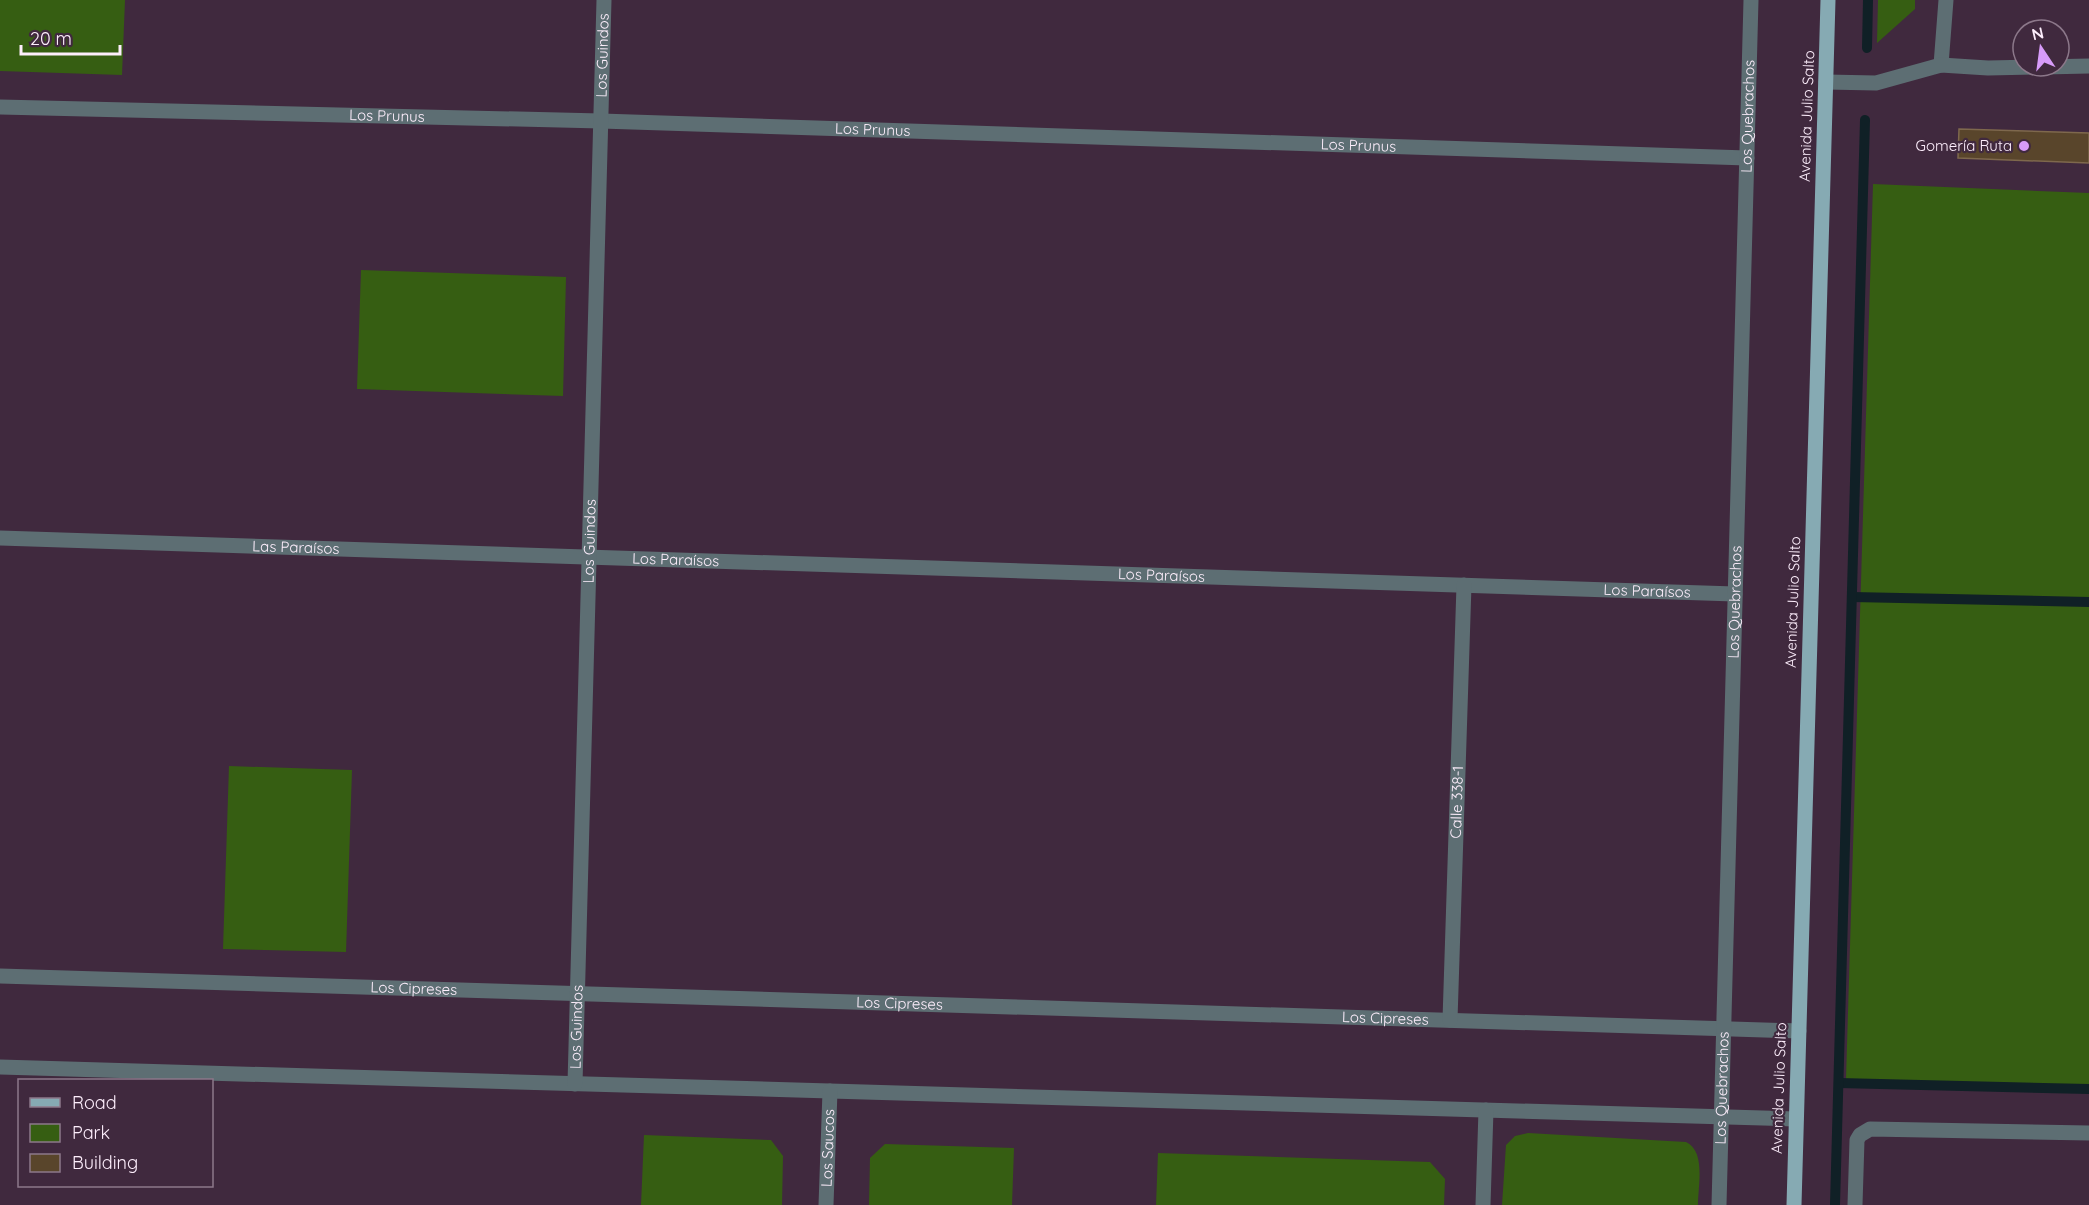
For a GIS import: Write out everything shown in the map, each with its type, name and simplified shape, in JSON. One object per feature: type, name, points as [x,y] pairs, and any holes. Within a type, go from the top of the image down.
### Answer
[{"type":"main road","name":"Avenida Julio Salto","points":[[1794,1205],[1828,0]]},
{"type":"street","name":"Los Guindos","points":[[575,1084],[604,0]]},
{"type":"street","name":"Los Quebrachos","points":[[1719,1205],[1751,0]]},
{"type":"street","points":[[1941,65],[1946,0]]},
{"type":"street","points":[[1826,82],[1876,83],[1941,65],[1988,68],[2089,66]]},
{"type":"street","name":"Los Prunus","points":[[0,107],[601,121],[1747,159]]},
{"type":"street","name":"Las Paraísos","points":[[0,538],[589,557]]},
{"type":"street","name":"Los Paraísos","points":[[589,557],[1735,594]]},
{"type":"street","name":"Calle 338-1","points":[[1450,1020],[1464,585]]},
{"type":"street","name":"Los Cipreses","points":[[0,976],[1799,1031]]},
{"type":"street","points":[[0,1067],[1796,1119]]},
{"type":"street","name":"Los Saucos","points":[[826,1205],[830,1091]]},
{"type":"street","points":[[1484,1205],[1486,1110]]},
{"type":"street","points":[[1855,1205],[1857,1140],[1860,1135],[1870,1129],[2089,1133]]},
{"type":"green space","points":[[0,0],[125,0],[122,75],[0,71]]},
{"type":"green space","points":[[1878,0],[1915,0],[1915,9],[1877,43]]},
{"type":"green space","points":[[1873,184],[2089,193],[2089,1085],[1846,1079]]},
{"type":"green space","points":[[361,270],[566,277],[563,396],[357,389]]},
{"type":"green space","points":[[229,766],[352,770],[346,952],[223,949]]},
{"type":"green space","points":[[1528,1133],[1686,1142],[1692,1147],[1699,1161],[1698,1205],[1502,1205],[1506,1145],[1515,1136]]},
{"type":"green space","points":[[644,1135],[771,1140],[783,1156],[782,1205],[641,1205]]},
{"type":"green space","points":[[885,1144],[1014,1148],[1012,1205],[869,1205],[870,1158]]},
{"type":"green space","points":[[1158,1153],[1430,1162],[1445,1179],[1444,1205],[1156,1205]]},
{"type":"building","name":"Gomería Ruta","points":[[1959,129],[2089,133],[2089,163],[1958,158]]},
{"type":"waterway","points":[[1867,48],[1868,0]]},
{"type":"waterway","points":[[1835,1205],[1865,120]]},
{"type":"waterway","points":[[1852,597],[2089,602]]},
{"type":"waterway","points":[[1839,1083],[2089,1089]]},
{"type":"place","name":"Gomería Ruta","points":[[2024,146]]}]
